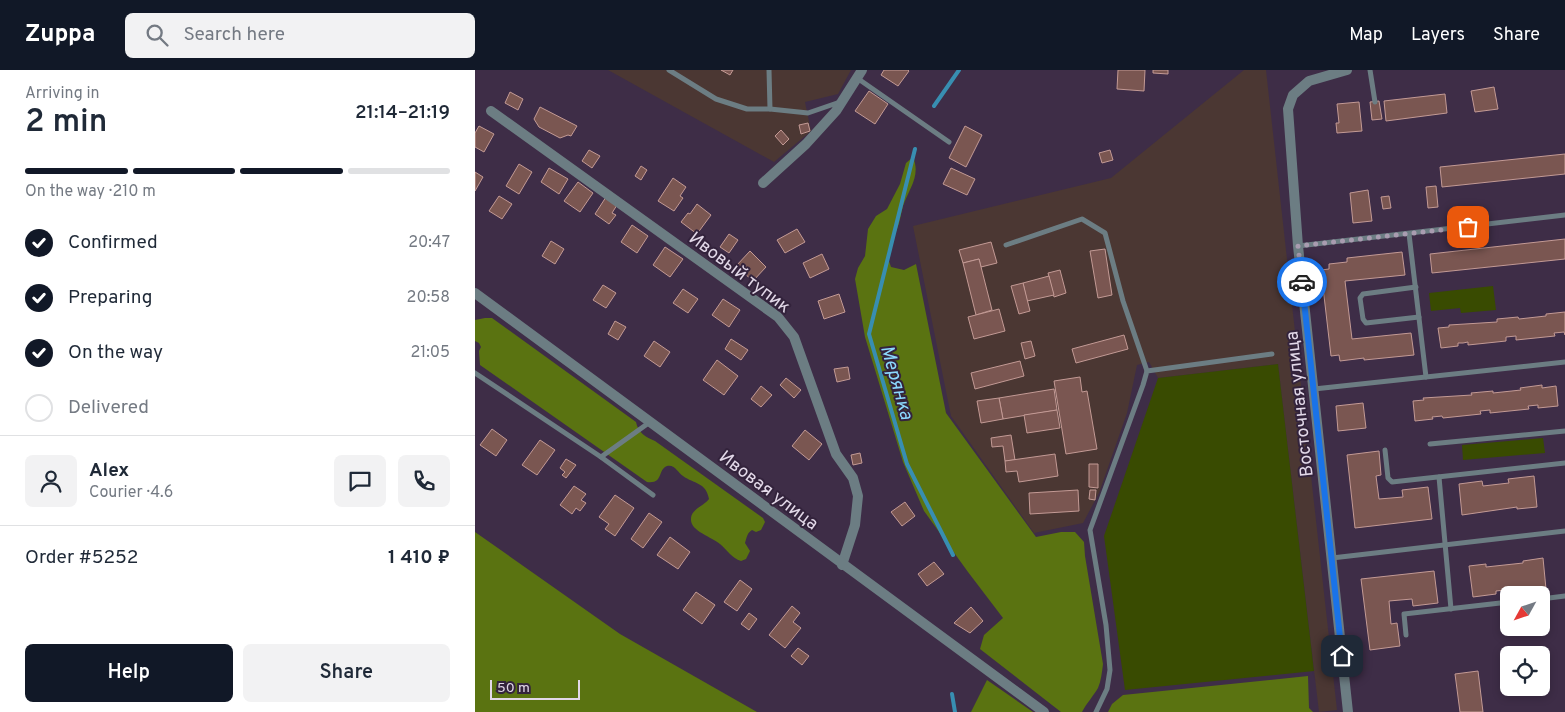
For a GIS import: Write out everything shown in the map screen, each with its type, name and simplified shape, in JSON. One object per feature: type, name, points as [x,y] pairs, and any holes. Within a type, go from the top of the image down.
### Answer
[{"type":"street","name":"Восточная улица","points":[[1347,70],[1309,81],[1293,96],[1288,109],[1298,246],[1347,712]]},
{"type":"street","points":[[763,183],[807,144],[836,111],[860,74]]},
{"type":"street","name":"Ивовый тупик","points":[[491,111],[778,317],[794,337],[836,454],[853,478],[858,496],[855,526],[842,565]]},
{"type":"street","name":"Ивовая улица","points":[[475,293],[1044,712]]},
{"type":"lane","points":[[669,70],[716,99],[747,109],[770,109],[808,113],[843,101]]},
{"type":"lane","points":[[769,70],[770,109]]},
{"type":"lane","points":[[1371,70],[1375,102]]},
{"type":"lane","points":[[860,74],[949,142]]},
{"type":"lane","points":[[1298,246],[1565,215]]},
{"type":"lane","points":[[1007,245],[1082,219],[1105,233],[1123,301],[1147,370],[1089,530],[1106,624],[1110,670],[1107,689],[1096,712]]},
{"type":"lane","points":[[1409,234],[1426,377]]},
{"type":"lane","points":[[1416,287],[1363,294],[1360,298],[1363,319],[1366,323],[1419,317]]},
{"type":"lane","points":[[1147,370],[1272,354]]},
{"type":"lane","points":[[1314,389],[1565,362]]},
{"type":"lane","points":[[475,373],[601,457],[653,495]]},
{"type":"lane","points":[[601,457],[651,422]]},
{"type":"lane","points":[[1430,444],[1565,431]]},
{"type":"lane","points":[[1385,450],[1390,481],[1565,463]]},
{"type":"lane","points":[[1439,477],[1451,609]]},
{"type":"lane","points":[[1332,558],[1565,531]]},
{"type":"lane","points":[[1550,598],[1565,596]]},
{"type":"lane","points":[[1406,635],[1404,614],[1500,603]]},
{"type":"shaded area","points":[[608,70],[851,70],[838,94],[805,102],[811,131],[774,162]]},
{"type":"shaded area","points":[[1244,70],[1266,70],[1337,710],[1319,712],[1278,364],[1158,378],[1149,362],[1137,365],[1127,413],[1099,493],[1083,523],[1034,533],[951,416],[913,226],[1111,178]]},
{"type":"green space","points":[[913,157],[916,170],[915,176],[887,255],[891,267],[904,270],[916,264],[946,413],[1036,537],[1061,532],[1075,532],[1084,542],[1103,664],[1098,688],[1082,712],[1061,712],[980,649],[984,635],[1003,618],[924,511],[903,462],[865,337],[855,279],[858,268],[865,256],[868,229],[876,216],[887,209],[900,184],[906,163]]},
{"type":"green space","points":[[1493,286],[1496,310],[1461,313],[1460,308],[1431,311],[1429,293]]},
{"type":"green space","points":[[492,318],[636,422],[641,432],[646,436],[763,518],[765,522],[761,530],[756,532],[752,530],[747,535],[745,543],[750,551],[746,559],[741,561],[735,558],[720,544],[694,527],[691,519],[693,513],[709,499],[702,486],[687,479],[674,467],[670,466],[662,470],[656,481],[647,482],[480,365],[479,351],[481,347],[475,341],[475,320]]},
{"type":"green space","points":[[1278,364],[1314,671],[1125,690],[1104,536],[1158,378]]},
{"type":"green space","points":[[1543,438],[1545,453],[1463,460],[1462,445]]},
{"type":"green space","points":[[475,532],[620,634],[757,712],[475,712]]},
{"type":"green space","points":[[1308,676],[1309,708],[1313,712],[1108,712],[1112,704],[1123,695]]},
{"type":"green space","points":[[987,680],[1033,712],[971,712]]},
{"type":"building","points":[[721,70],[733,70],[730,75]]},
{"type":"building","points":[[884,70],[909,71],[898,86],[881,75]]},
{"type":"building","points":[[1118,70],[1145,70],[1144,91],[1117,89]]},
{"type":"building","points":[[1153,70],[1168,70],[1168,74],[1153,73]]},
{"type":"building","points":[[1494,87],[1498,109],[1475,112],[1471,91]]},
{"type":"building","points":[[869,91],[888,104],[875,124],[855,111]]},
{"type":"building","points":[[510,92],[523,99],[518,110],[505,103]]},
{"type":"building","points":[[1445,94],[1447,113],[1386,121],[1384,101]]},
{"type":"building","points":[[1379,101],[1382,119],[1372,120],[1370,102]]},
{"type":"building","points":[[1359,102],[1362,131],[1337,133],[1336,123],[1339,123],[1337,104]]},
{"type":"building","points":[[540,107],[577,126],[571,136],[568,135],[560,138],[539,127],[534,119]]},
{"type":"building","points":[[808,123],[810,131],[801,134],[799,125]]},
{"type":"building","points":[[479,126],[494,134],[484,152],[475,147],[475,133]]},
{"type":"building","points":[[965,126],[982,135],[966,167],[949,158]]},
{"type":"building","points":[[781,130],[789,139],[783,145],[775,136]]},
{"type":"building","points":[[589,150],[600,156],[592,168],[582,161]]},
{"type":"building","points":[[1110,150],[1113,160],[1102,163],[1099,153]]},
{"type":"building","points":[[1565,154],[1565,174],[1442,187],[1440,167]]},
{"type":"building","points":[[519,164],[532,172],[519,194],[506,186]]},
{"type":"building","points":[[641,166],[647,170],[641,180],[635,176]]},
{"type":"building","points":[[549,168],[568,179],[559,194],[541,182]]},
{"type":"building","points":[[951,168],[975,179],[967,195],[943,184]]},
{"type":"building","points":[[475,172],[483,177],[475,191]]},
{"type":"building","points":[[673,178],[686,187],[680,196],[683,198],[674,211],[658,201]]},
{"type":"building","points":[[578,182],[593,193],[580,212],[564,201]]},
{"type":"building","points":[[1436,186],[1438,207],[1428,208],[1426,187]]},
{"type":"building","points":[[1368,190],[1372,221],[1353,223],[1350,193]]},
{"type":"building","points":[[499,196],[512,204],[502,219],[489,211]]},
{"type":"building","points":[[1389,196],[1391,208],[1383,209],[1381,197]]},
{"type":"building","points":[[606,197],[617,205],[612,213],[616,215],[609,224],[595,214]]},
{"type":"building","points":[[697,204],[711,215],[697,234],[681,222]]},
{"type":"building","points":[[632,225],[648,236],[637,253],[621,242]]},
{"type":"building","points":[[797,229],[805,242],[785,253],[777,240]]},
{"type":"building","points":[[729,234],[738,240],[729,253],[720,247]]},
{"type":"building","points":[[1565,239],[1565,259],[1432,273],[1430,254]]},
{"type":"building","points":[[551,241],[564,249],[555,264],[542,256]]},
{"type":"building","points":[[991,242],[997,263],[981,267],[979,259],[963,263],[959,250]]},
{"type":"building","points":[[665,247],[683,259],[670,277],[653,265]]},
{"type":"building","points":[[1105,249],[1112,295],[1098,298],[1090,251]]},
{"type":"building","points":[[750,251],[766,267],[753,281],[736,266]]},
{"type":"building","points":[[1402,252],[1405,275],[1345,281],[1352,339],[1411,333],[1414,355],[1340,361],[1339,355],[1331,356],[1321,270],[1329,269],[1329,264],[1347,262],[1347,258]]},
{"type":"building","points":[[822,254],[829,269],[810,278],[803,263]]},
{"type":"building","points":[[979,259],[992,310],[976,315],[963,263]]},
{"type":"building","points":[[1060,270],[1066,293],[1054,297],[1048,273]]},
{"type":"building","points":[[1049,276],[1054,295],[1027,301],[1023,283]]},
{"type":"building","points":[[1023,283],[1030,311],[1019,314],[1011,286]]},
{"type":"building","points":[[603,285],[616,293],[606,308],[593,300]]},
{"type":"building","points":[[683,289],[698,299],[688,313],[673,303]]},
{"type":"building","points":[[839,294],[845,312],[824,319],[818,301]]},
{"type":"building","points":[[723,299],[740,310],[729,327],[712,315]]},
{"type":"building","points":[[999,309],[1005,331],[974,339],[968,317]]},
{"type":"building","points":[[1565,312],[1565,335],[1564,332],[1554,333],[1555,336],[1516,340],[1516,336],[1506,337],[1506,341],[1468,345],[1468,342],[1458,343],[1458,346],[1441,348],[1438,328],[1449,327],[1449,325],[1497,322],[1497,319],[1518,317],[1519,319]]},
{"type":"building","points":[[615,321],[626,327],[618,340],[608,334]]},
{"type":"building","points":[[1124,335],[1128,349],[1076,363],[1072,349]]},
{"type":"building","points":[[731,339],[748,350],[741,360],[725,349]]},
{"type":"building","points":[[654,341],[670,352],[660,367],[644,356]]},
{"type":"building","points":[[1031,341],[1035,356],[1025,359],[1021,343]]},
{"type":"building","points":[[717,360],[738,376],[724,395],[703,380]]},
{"type":"building","points":[[1020,361],[1024,376],[975,389],[971,373]]},
{"type":"building","points":[[848,367],[850,379],[837,382],[834,369]]},
{"type":"building","points":[[1080,377],[1082,392],[1087,391],[1097,449],[1066,454],[1054,381]]},
{"type":"building","points":[[786,378],[801,390],[794,398],[780,385]]},
{"type":"building","points":[[1542,385],[1542,388],[1556,386],[1558,406],[1538,408],[1538,405],[1528,406],[1529,409],[1490,413],[1490,410],[1480,411],[1481,414],[1443,418],[1442,416],[1432,417],[1433,419],[1415,421],[1413,401],[1424,400],[1423,398],[1521,390],[1520,388]]},
{"type":"building","points":[[761,386],[772,395],[761,407],[751,399]]},
{"type":"building","points":[[1054,389],[1057,410],[1003,419],[999,398]]},
{"type":"building","points":[[999,398],[1003,419],[981,423],[977,401]]},
{"type":"building","points":[[1363,403],[1366,428],[1338,431],[1336,406]]},
{"type":"building","points":[[1057,410],[1060,428],[1027,433],[1024,415]]},
{"type":"building","points":[[492,429],[507,440],[496,456],[480,445]]},
{"type":"building","points":[[805,430],[822,444],[809,460],[792,446]]},
{"type":"building","points":[[1011,435],[1015,460],[1005,461],[1003,446],[992,447],[991,438]]},
{"type":"building","points":[[540,440],[555,450],[537,475],[522,465]]},
{"type":"building","points":[[1379,451],[1381,475],[1376,476],[1379,499],[1403,497],[1402,490],[1428,487],[1432,519],[1355,528],[1347,455]]},
{"type":"building","points":[[860,453],[862,463],[853,465],[851,455]]},
{"type":"building","points":[[1055,454],[1058,476],[1019,482],[1017,471],[1006,472],[1005,461]]},
{"type":"building","points":[[566,459],[576,465],[566,478],[562,475],[565,472],[560,468]]},
{"type":"building","points":[[1089,464],[1098,464],[1098,488],[1089,487]]},
{"type":"building","points":[[1534,476],[1537,507],[1517,509],[1517,507],[1462,515],[1459,484],[1482,481],[1483,486],[1509,483],[1508,479]]},
{"type":"building","points":[[574,486],[586,494],[581,500],[586,503],[580,511],[576,508],[572,514],[560,505]]},
{"type":"building","points":[[1078,490],[1079,511],[1030,514],[1029,493]]},
{"type":"building","points":[[1090,490],[1096,490],[1095,500],[1089,499]]},
{"type":"building","points":[[615,495],[634,508],[615,536],[605,529],[609,524],[599,517]]},
{"type":"building","points":[[905,502],[915,516],[902,526],[891,512]]},
{"type":"building","points":[[649,513],[662,522],[643,548],[631,539]]},
{"type":"building","points":[[670,537],[690,552],[678,569],[657,555]]},
{"type":"building","points":[[1543,558],[1546,586],[1500,586],[1500,591],[1496,591],[1496,594],[1473,597],[1469,566],[1486,564],[1486,567],[1523,563],[1523,561]]},
{"type":"building","points":[[934,562],[944,574],[927,586],[918,574]]},
{"type":"building","points":[[1434,571],[1438,603],[1413,606],[1412,599],[1389,601],[1391,624],[1397,623],[1400,646],[1370,650],[1361,579]]},
{"type":"building","points":[[740,580],[752,589],[737,611],[724,602]]},
{"type":"building","points":[[696,592],[715,605],[702,624],[683,610]]},
{"type":"building","points":[[792,606],[800,613],[793,622],[801,628],[785,648],[769,635]]},
{"type":"building","points":[[971,607],[983,621],[970,633],[954,623]]},
{"type":"building","points":[[749,613],[757,619],[749,630],[741,624]]},
{"type":"building","points":[[798,648],[809,656],[802,665],[791,656]]},
{"type":"building","points":[[1478,671],[1483,712],[1460,712],[1455,674]]},
{"type":"waterway","name":"Мерянка","points":[[934,106],[959,70]]},
{"type":"waterway","name":"Мерянка","points":[[915,149],[869,334],[907,464],[953,555]]},
{"type":"waterway","name":"Мерянка","points":[[952,694],[955,712]]},
{"type":"way so far","points":[[1302,282],[1298,246],[1468,227]]},
{"type":"route","points":[[1302,282],[1342,656]]}]
